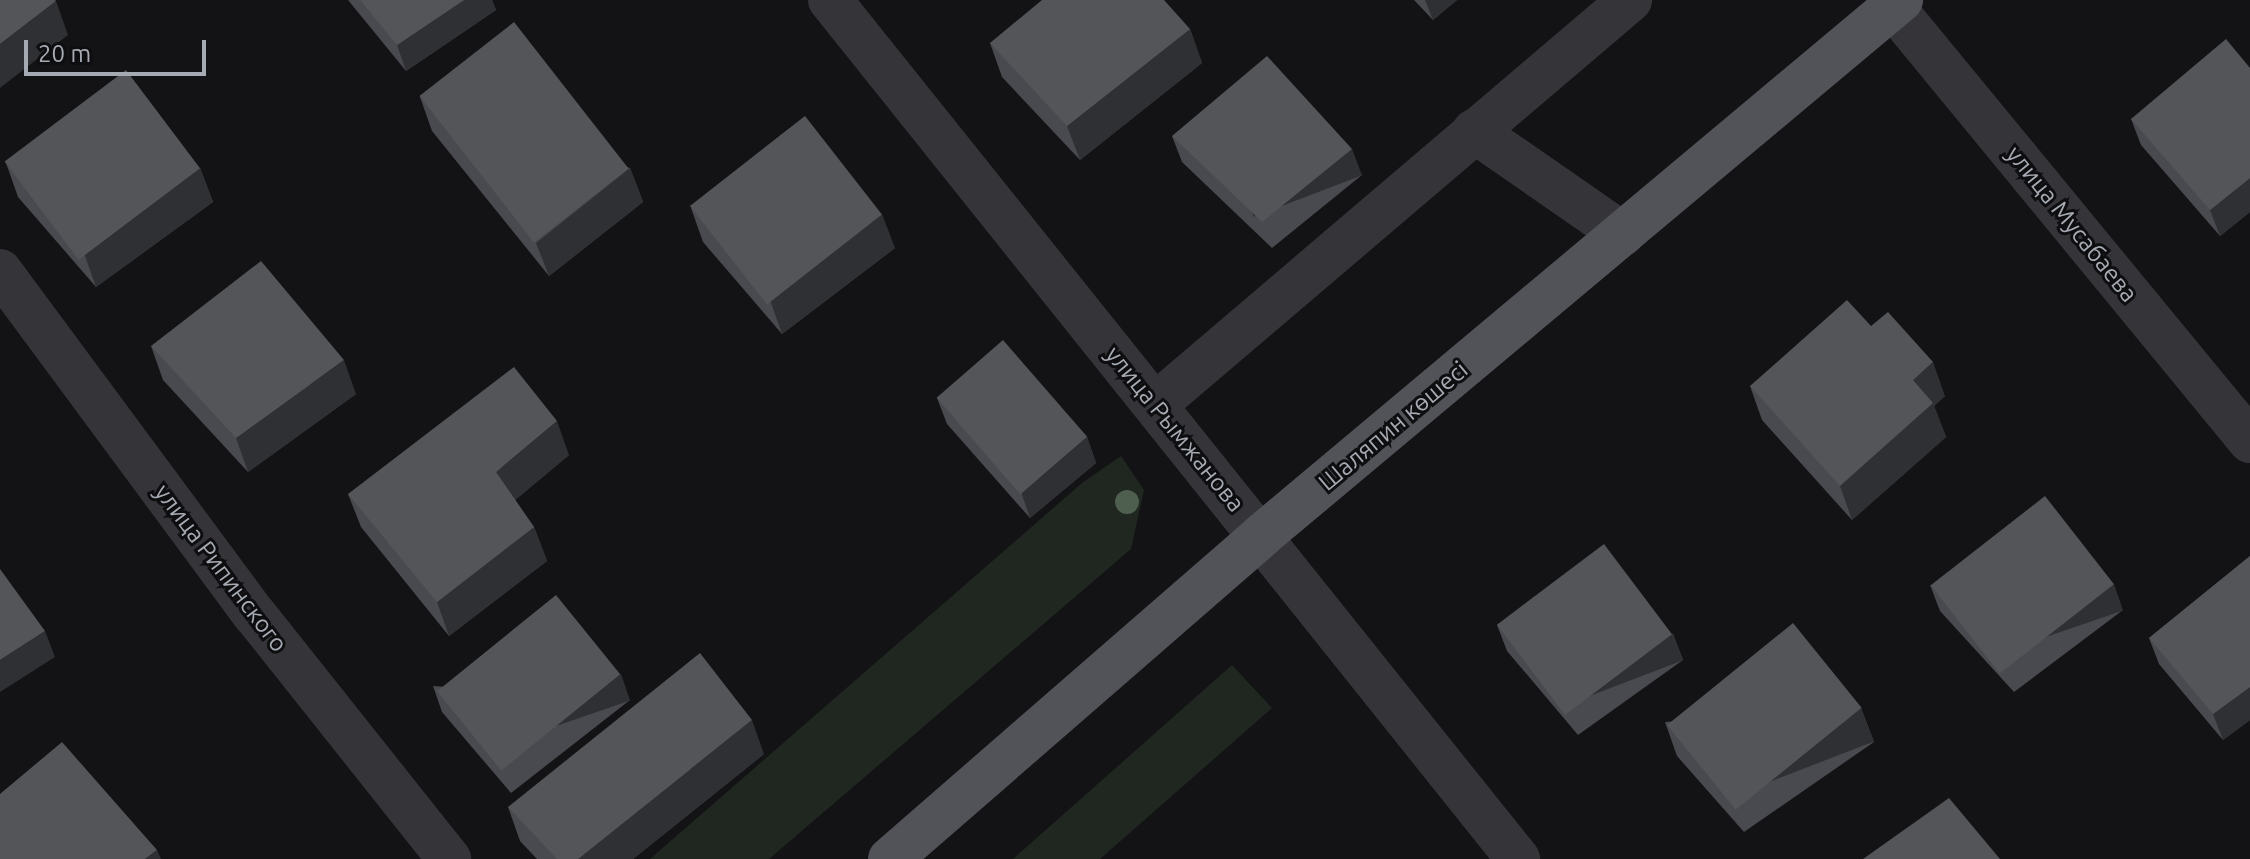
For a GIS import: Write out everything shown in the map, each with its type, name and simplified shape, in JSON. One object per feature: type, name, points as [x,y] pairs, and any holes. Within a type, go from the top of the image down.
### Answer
[{"type":"main road","name":"Шаляпин көшесі","points":[[890,859],[1261,536],[1897,4]]},
{"type":"street","name":"улица Рымжанова","points":[[830,0],[1518,859]]},
{"type":"street","points":[[1156,404],[1630,0]]},
{"type":"street","name":"улица Мусабаева","points":[[1897,4],[2250,441]]},
{"type":"street","points":[[1474,131],[1623,234]]},
{"type":"street","name":"улица Рипинского","points":[[0,271],[255,615],[449,859]]},
{"type":"shaded area","points":[[1121,456],[1144,490],[1131,549],[769,859],[650,859],[1082,483]]},
{"type":"shaded area","points":[[1232,665],[1272,708],[1100,859],[1013,859]]},
{"type":"building","points":[[0,0],[55,0],[56,1],[0,44]]},
{"type":"building","points":[[360,0],[464,0],[397,45]]},
{"type":"building","points":[[1042,0],[1164,0],[1190,29],[1067,126],[990,43]]},
{"type":"building","points":[[514,22],[629,169],[534,242],[419,96]]},
{"type":"building","points":[[2226,39],[2250,68],[2250,178],[2210,210],[2131,119]]},
{"type":"building","points":[[1267,56],[1352,149],[1262,222],[1172,136]]},
{"type":"building","points":[[126,70],[200,168],[79,260],[5,161]]},
{"type":"building","points":[[805,116],[882,215],[767,304],[690,206]]},
{"type":"building","points":[[261,261],[344,360],[236,438],[151,346]]},
{"type":"building","points":[[1847,300],[1871,326],[1888,312],[1933,362],[1913,380],[1933,403],[1840,486],[1750,386]]},
{"type":"building","points":[[1003,340],[1087,437],[1021,494],[937,398]]},
{"type":"building","points":[[514,367],[557,421],[496,472],[534,527],[437,602],[348,494]]},
{"type":"building","points":[[2045,496],[2114,584],[2000,674],[1931,585]]},
{"type":"building","points":[[1604,544],[1672,634],[1565,715],[1497,625]]},
{"type":"building","points":[[2250,556],[2250,687],[2213,714],[2149,638]]},
{"type":"building","points":[[0,569],[45,631],[0,660]]},
{"type":"building","points":[[556,595],[620,674],[501,771],[437,691]]},
{"type":"building","points":[[1793,623],[1862,708],[1736,810],[1667,725]]},
{"type":"building","points":[[700,653],[752,720],[578,859],[557,859],[508,807]]},
{"type":"building","points":[[62,742],[157,850],[145,859],[0,859],[0,794]]},
{"type":"building","points":[[1949,798],[2000,859],[1863,859]]}]
